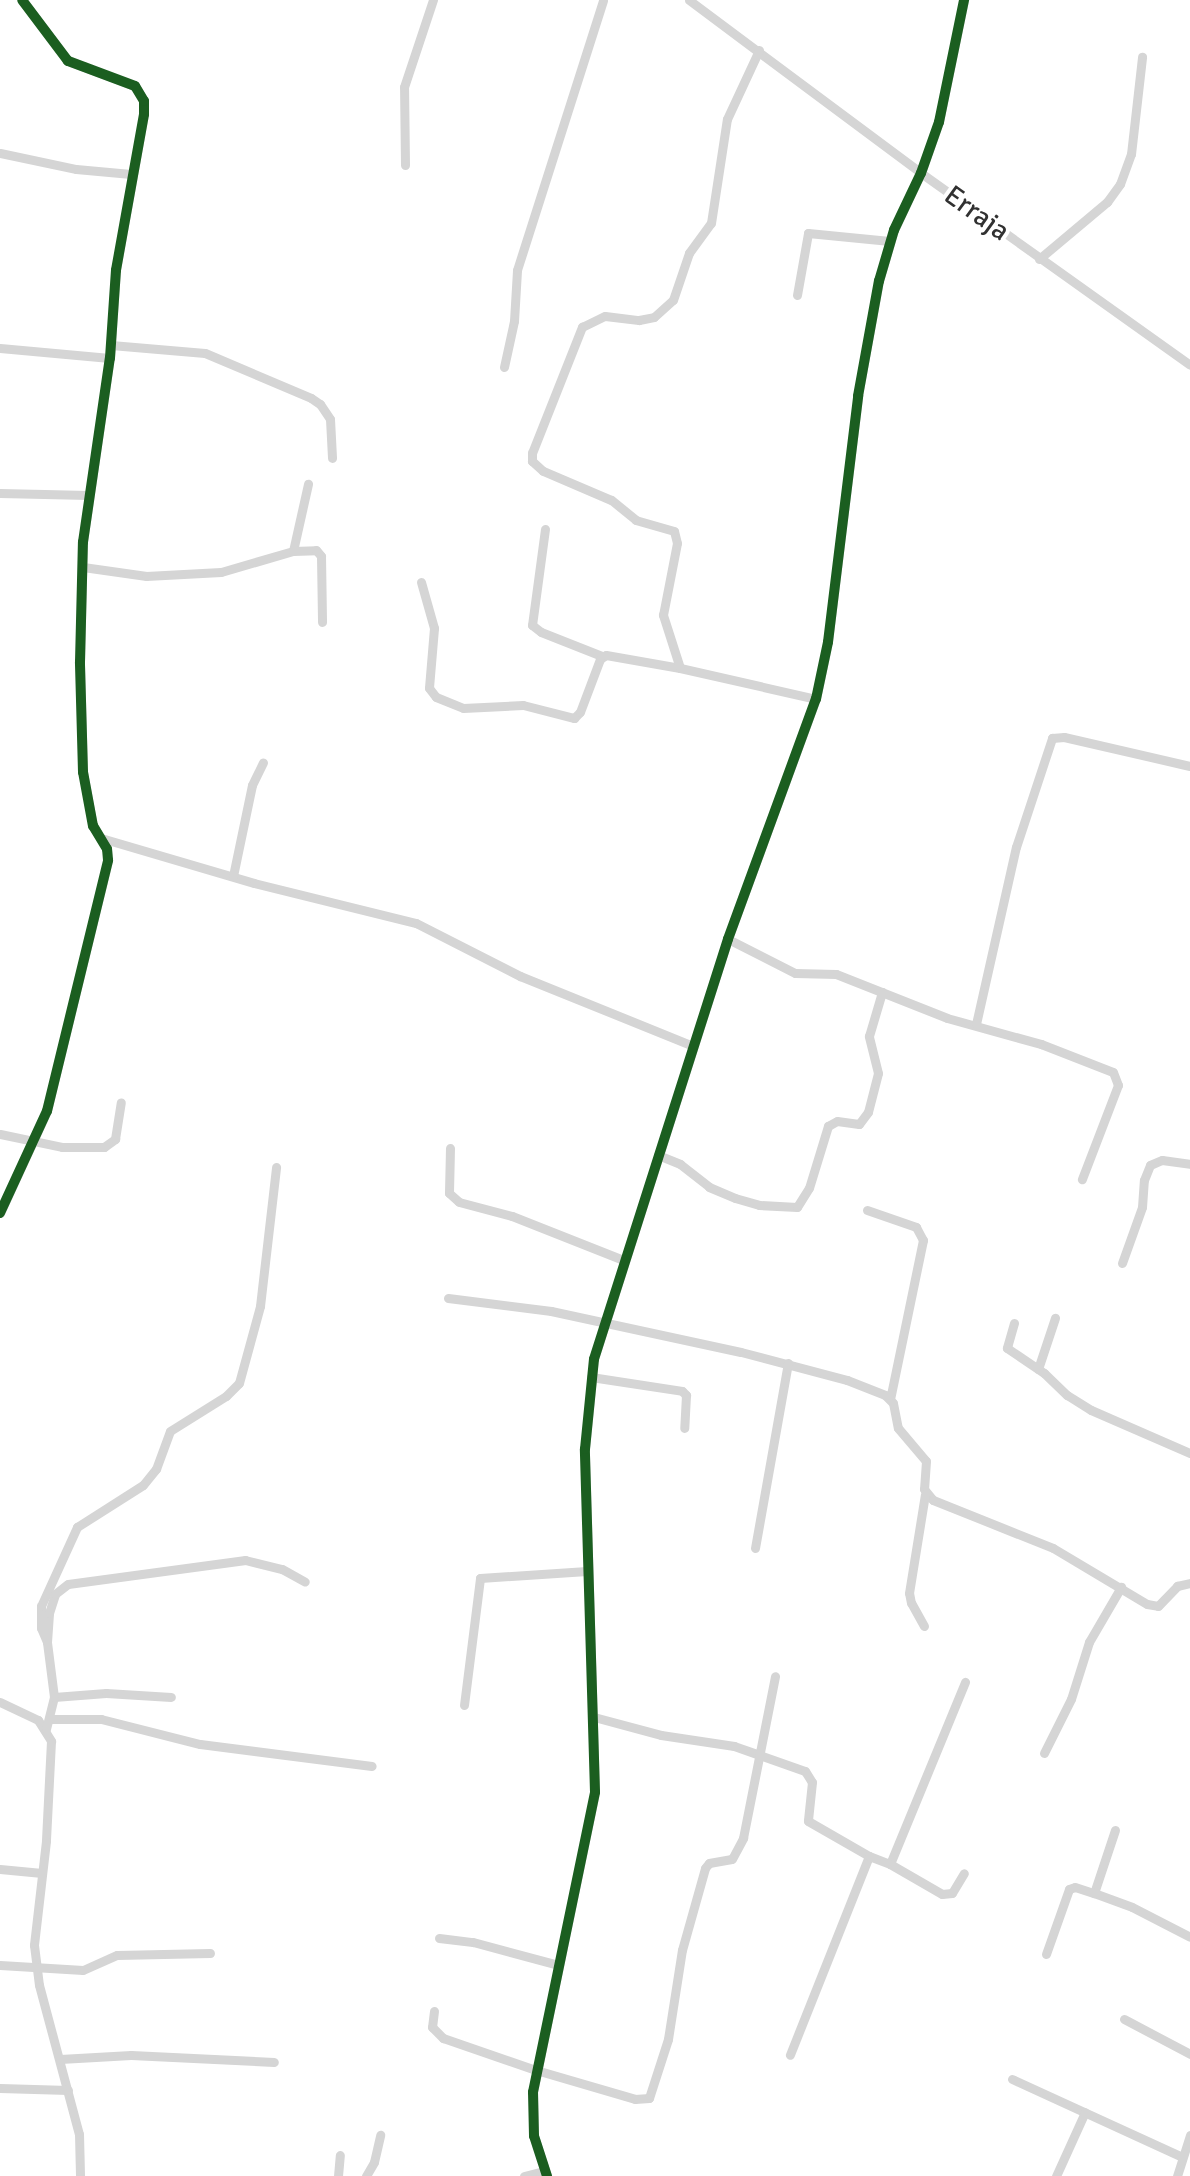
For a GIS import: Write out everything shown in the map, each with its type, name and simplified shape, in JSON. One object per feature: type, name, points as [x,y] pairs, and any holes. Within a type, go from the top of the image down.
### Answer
[{"type":"street","points":[[0,1213],[36,1142],[47,1111],[108,860],[90,815],[83,772],[80,662],[83,567],[88,495],[110,358],[112,298],[131,174],[144,114],[140,91],[68,61],[22,0]]},
{"type":"street","points":[[405,165],[404,87],[433,0]]},
{"type":"street","points":[[504,367],[514,321],[517,270],[603,0]]},
{"type":"street","points":[[524,2176],[545,2173],[532,2119],[536,2070],[592,1815],[594,1717],[585,1449],[591,1377],[603,1323],[728,939],[816,699],[828,642],[869,331],[890,241],[921,173],[939,122],[964,0]]},
{"type":"street","name":"Erraja","points":[[696,2],[921,173],[1190,365]]},
{"type":"street","points":[[680,668],[663,615],[678,538],[674,531],[636,520],[613,501],[543,471],[532,461],[532,453],[582,327],[605,316],[639,320],[654,317],[673,300],[689,253],[711,223],[727,119],[759,50]]},
{"type":"street","points":[[1039,259],[1107,202],[1120,184],[1131,154],[1142,57]]},
{"type":"street","points":[[0,153],[76,169],[131,174]]},
{"type":"street","points":[[797,295],[808,233],[890,241]]},
{"type":"street","points":[[111,345],[205,353],[311,398],[320,404],[330,419],[332,458]]},
{"type":"street","points":[[0,348],[110,358]]},
{"type":"street","points":[[293,551],[308,484]]},
{"type":"street","points":[[0,493],[88,495]]},
{"type":"street","points":[[545,529],[532,625],[602,656],[680,668],[816,699]]},
{"type":"street","points":[[83,567],[146,576],[221,572],[293,551],[316,550],[321,556],[322,622]]},
{"type":"street","points":[[421,582],[434,628],[429,688],[443,700],[471,709],[523,705],[574,718],[582,708],[602,656]]},
{"type":"street","points":[[976,1024],[1016,847],[1052,738],[1064,737],[1190,766]]},
{"type":"street","points":[[233,876],[252,785],[263,762]]},
{"type":"street","points":[[101,838],[416,923],[520,976],[693,1046]]},
{"type":"street","points":[[728,939],[795,973],[830,972],[947,1018],[976,1024],[1113,1072],[1118,1085],[1082,1179]]},
{"type":"street","points":[[658,1155],[680,1164],[709,1187],[735,1198],[759,1205],[797,1207],[809,1188],[828,1126],[837,1121],[859,1124],[868,1112],[878,1073],[869,1036],[882,992]]},
{"type":"street","points":[[0,1134],[80,1148],[111,1145],[121,1102]]},
{"type":"street","points":[[450,1148],[449,1193],[459,1202],[512,1216],[623,1260]]},
{"type":"street","points":[[1122,1263],[1142,1207],[1144,1180],[1150,1165],[1162,1160],[1190,1164]]},
{"type":"street","points":[[47,1642],[41,1628],[41,1606],[77,1527],[143,1485],[156,1469],[170,1431],[226,1396],[239,1383],[260,1306],[276,1167]]},
{"type":"street","points":[[867,1210],[916,1227],[923,1240],[890,1399],[898,1428],[926,1461],[925,1494],[909,1593],[924,1626]]},
{"type":"street","points":[[448,1298],[519,1305],[788,1363],[847,1380],[890,1399]]},
{"type":"street","points":[[1038,1369],[1055,1318]]},
{"type":"street","points":[[1014,1323],[1007,1348],[1038,1369],[1067,1395],[1091,1410],[1190,1453]]},
{"type":"street","points":[[755,1548],[788,1363]]},
{"type":"street","points":[[591,1377],[682,1391],[686,1395],[684,1428]]},
{"type":"street","points":[[925,1494],[933,1500],[1053,1548],[1147,1604],[1158,1606],[1177,1586],[1190,1583]]},
{"type":"street","points":[[46,1729],[51,1719],[54,1697],[47,1642],[52,1600],[61,1588],[79,1581],[154,1575],[207,1563],[245,1560],[282,1569],[305,1582]]},
{"type":"street","points":[[464,1705],[480,1578],[587,1571]]},
{"type":"street","points":[[1044,1753],[1071,1699],[1089,1642],[1121,1587]]},
{"type":"street","points":[[434,2011],[432,2027],[437,2035],[536,2070],[642,2100],[652,2095],[668,2039],[682,1950],[697,1892],[707,1865],[732,1859],[739,1849],[751,1808],[758,1754],[775,1676]]},
{"type":"street","points":[[890,1864],[965,1682]]},
{"type":"street","points":[[54,1697],[106,1693],[171,1697]]},
{"type":"street","points":[[0,1702],[38,1720],[51,1741],[42,1873],[34,1924],[35,1966],[79,2134],[80,2176]]},
{"type":"street","points":[[594,1717],[661,1735],[734,1746],[810,1775],[808,1821],[942,1894],[955,1890],[964,1873]]},
{"type":"street","points":[[51,1719],[101,1719],[200,1744],[372,1766]]},
{"type":"street","points":[[1094,1893],[1115,1830]]},
{"type":"street","points":[[790,2055],[869,1856]]},
{"type":"street","points":[[0,1869],[42,1873]]},
{"type":"street","points":[[1046,1954],[1069,1889],[1075,1887],[1132,1907],[1190,1937]]},
{"type":"street","points":[[439,1938],[473,1942],[558,1965]]},
{"type":"street","points":[[0,1965],[83,1970],[117,1955],[210,1953]]},
{"type":"street","points":[[1124,2019],[1190,2054]]},
{"type":"street","points":[[60,2059],[131,2055],[274,2062]]},
{"type":"street","points":[[1012,2079],[1182,2157]]},
{"type":"street","points":[[0,2088],[68,2090]]},
{"type":"street","points":[[1056,2176],[1085,2112]]},
{"type":"street","points":[[366,2176],[374,2162],[380,2135]]},
{"type":"street","points":[[1177,2176],[1190,2135]]},
{"type":"street","points":[[338,2176],[340,2155]]},
{"type":"cycle path","points":[[0,1213],[47,1111],[108,860],[107,849],[93,826],[83,772],[80,662],[83,542],[110,358],[116,270],[144,114],[144,101],[135,86],[68,61],[22,0]]},
{"type":"cycle path","points":[[547,2176],[534,2136],[533,2092],[595,1792],[585,1449],[594,1359],[728,939],[816,699],[828,642],[858,396],[879,281],[894,230],[921,173],[939,122],[964,0]]}]
